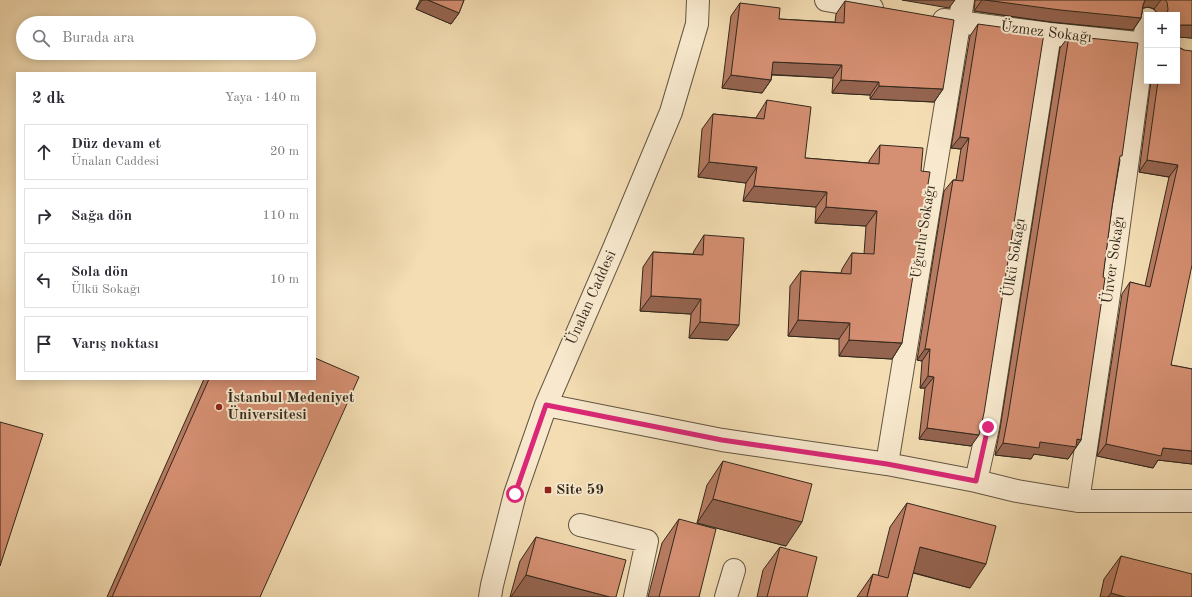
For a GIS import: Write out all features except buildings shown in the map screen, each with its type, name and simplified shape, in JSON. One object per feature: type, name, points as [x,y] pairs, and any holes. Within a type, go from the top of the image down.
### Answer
[{"type":"street","name":"Ünalan Caddesi","points":[[490,597],[515,494],[546,405],[671,112],[697,24],[698,0]]},
{"type":"street","points":[[826,0],[888,10]]},
{"type":"street","name":"Uğurlu Sokağı","points":[[887,464],[958,22],[963,0]]},
{"type":"street","points":[[1148,12],[1150,0]]},
{"type":"street","name":"Üzmez Sokağı","points":[[927,17],[1050,34],[1144,44]]},
{"type":"street","name":"Ülkü Sokağı","points":[[976,481],[988,427],[1050,34]]},
{"type":"street","name":"Ünver Sokağı","points":[[1078,501],[1144,48]]},
{"type":"street","points":[[546,405],[722,440],[887,464],[976,481],[1017,491],[1078,501],[1192,501]]},
{"type":"street","points":[[580,525],[647,541],[635,597]]},
{"type":"street","points":[[726,597],[734,570]]},
{"type":"place","name":"İstanbul Medeniyet Üniversitesi","points":[[219,407]]},
{"type":"place","name":"Site 59","points":[[548,490]]},
{"type":"route","points":[[515,494],[546,405],[722,440],[887,464],[976,481],[988,427]]}]
